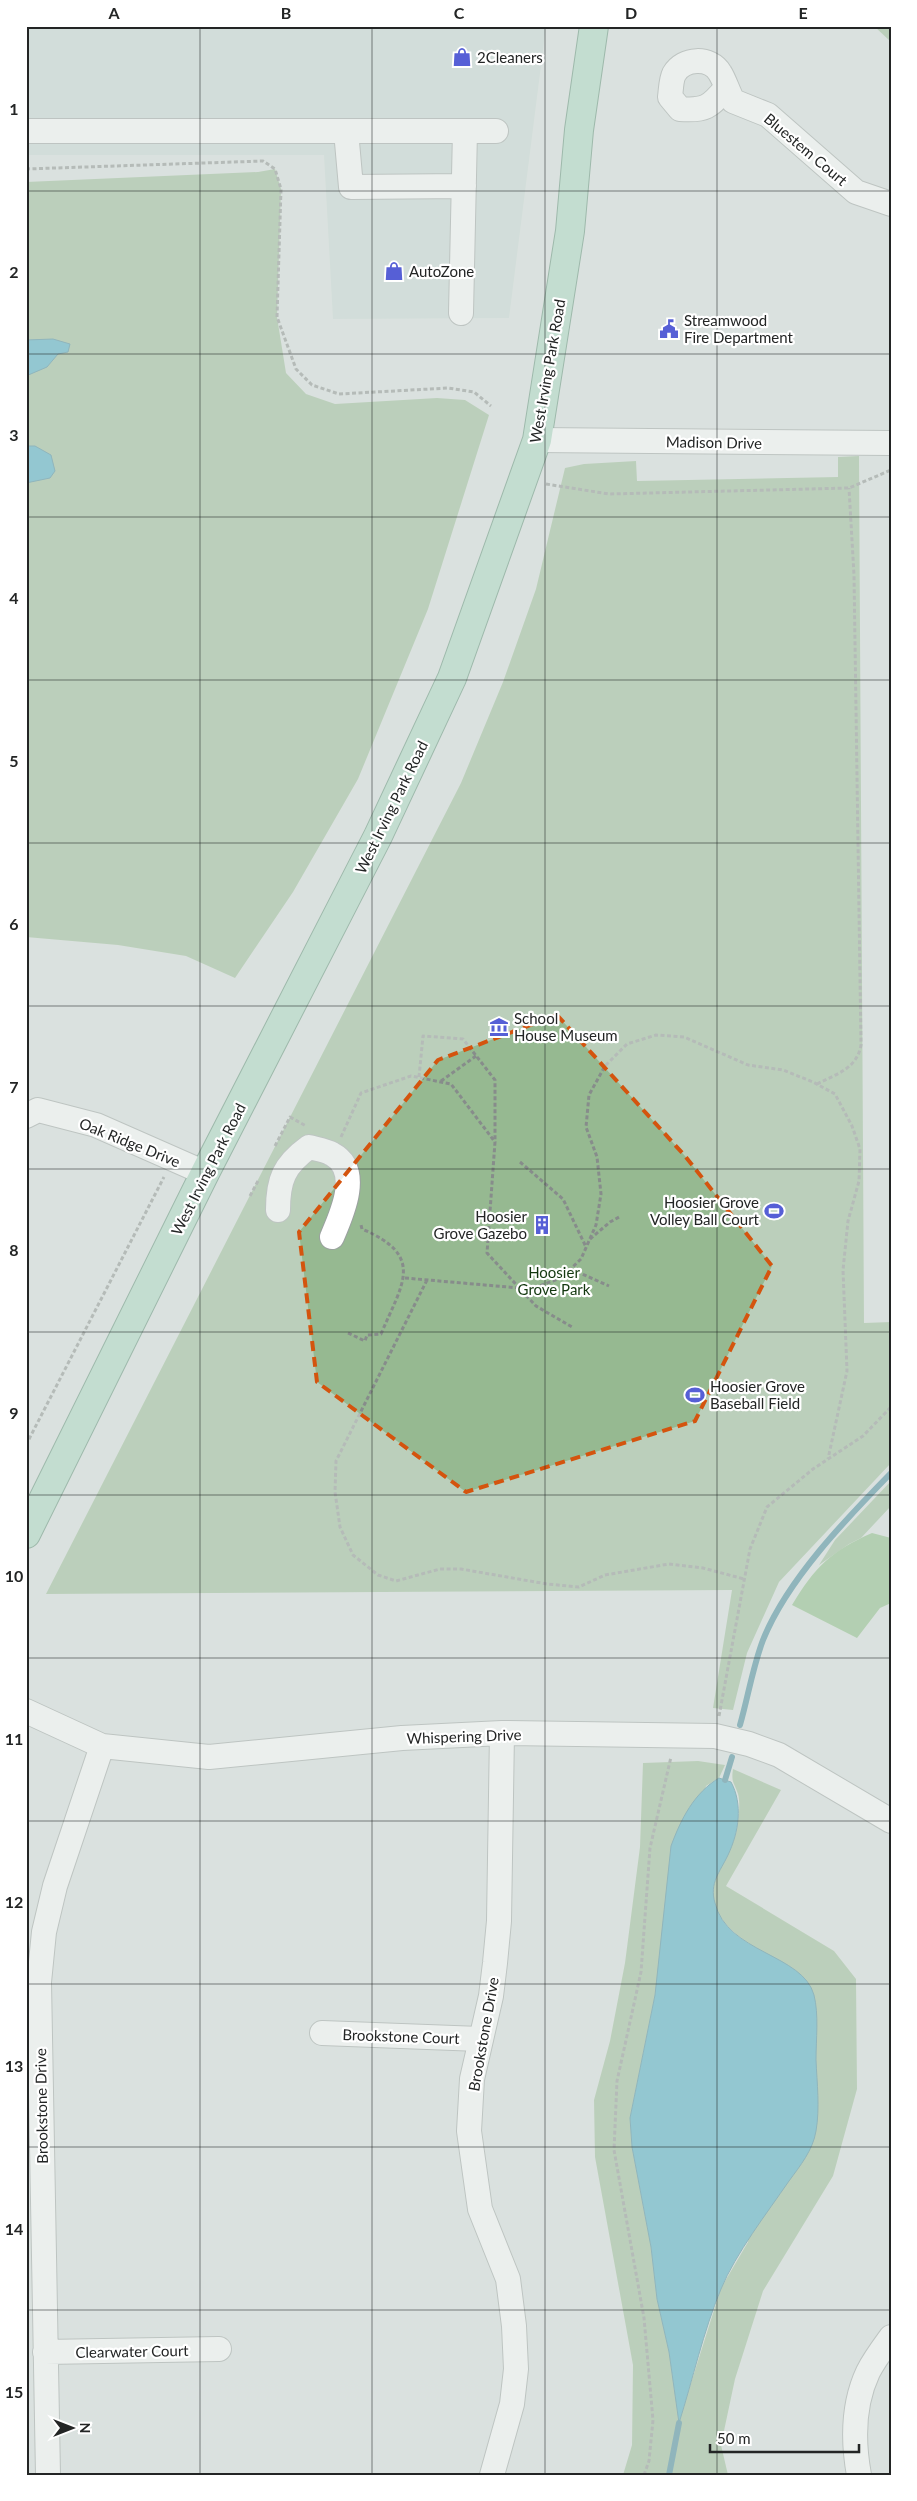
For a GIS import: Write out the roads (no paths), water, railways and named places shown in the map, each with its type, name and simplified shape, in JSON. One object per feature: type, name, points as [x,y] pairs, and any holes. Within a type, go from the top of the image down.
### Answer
[{"type":"main road","name":"West Irving Park Road","points":[[26,1534],[205,1173],[378,836],[452,678],[537,440],[570,231],[579,130],[594,26]]},
{"type":"street","name":"Bluestem Court","points":[[726,88],[733,101],[768,115],[856,192],[891,204]]},
{"type":"street","points":[[26,131],[496,131]]},
{"type":"street","points":[[346,131],[351,187],[464,186]]},
{"type":"street","points":[[461,313],[465,131]]},
{"type":"street","name":"Madison Drive","points":[[537,440],[891,443]]},
{"type":"street","name":"Oak Ridge Drive","points":[[26,1116],[38,1110],[96,1125],[205,1173]]},
{"type":"street","points":[[278,1210],[278,1186],[293,1158],[309,1147],[333,1154],[347,1171],[347,1186],[343,1213],[332,1237]]},
{"type":"street","name":"Whispering Drive","points":[[26,1711],[102,1746],[209,1757],[402,1738],[502,1733],[715,1736],[749,1744],[779,1755],[891,1821]]},
{"type":"street","name":"Brookstone Drive","points":[[492,2475],[510,2412],[516,2369],[514,2326],[508,2279],[480,2209],[470,2140],[472,2079],[491,1996],[499,1921],[502,1733]]},
{"type":"street","name":"Brookstone Drive","points":[[48,2475],[44,2352],[39,1982],[44,1932],[55,1886],[102,1746]]},
{"type":"street","name":"Brookstone Court","points":[[322,2033],[480,2039]]},
{"type":"street","points":[[859,2475],[854,2433],[860,2400],[868,2372],[891,2337]]},
{"type":"street","name":"Clearwater Court","points":[[44,2352],[218,2349]]},
{"type":"water","points":[[53,339],[70,344],[68,352],[58,354],[47,367],[26,376],[26,340]]},
{"type":"water","points":[[26,446],[35,446],[51,455],[55,471],[50,478],[26,483]]},
{"type":"water","points":[[719,1778],[731,1782],[737,1799],[738,1818],[732,1846],[714,1884],[715,1903],[722,1920],[734,1933],[796,1970],[807,1981],[814,1995],[817,2019],[818,2113],[814,2138],[802,2164],[743,2247],[727,2275],[703,2339],[679,2423],[669,2352],[657,2299],[651,2247],[632,2147],[630,2118],[655,1995],[671,1846],[679,1826],[695,1799]]},
{"type":"waterway","points":[[740,1725],[756,1660],[763,1640],[787,1595],[819,1551],[891,1473]]},
{"type":"waterway","points":[[725,1780],[732,1757]]},
{"type":"waterway","points":[[669,2475],[679,2423]]},
{"type":"place","name":"2Cleaners","points":[[462,57]]},
{"type":"place","name":"AutoZone","points":[[394,271]]},
{"type":"place","name":"Streamwood Fire Department","points":[[669,329]]},
{"type":"place","name":"School House Museum","points":[[499,1027]]},
{"type":"place","name":"Hoosier Grove Volley Ball Court","points":[[774,1211]]},
{"type":"place","name":"Hoosier Grove Gazebo","points":[[542,1225]]},
{"type":"place","name":"Hoosier Grove Baseball Field","points":[[695,1395]]},
{"type":"park label","name":"Hoosier Grove Park","points":[[554,1280]]}]
